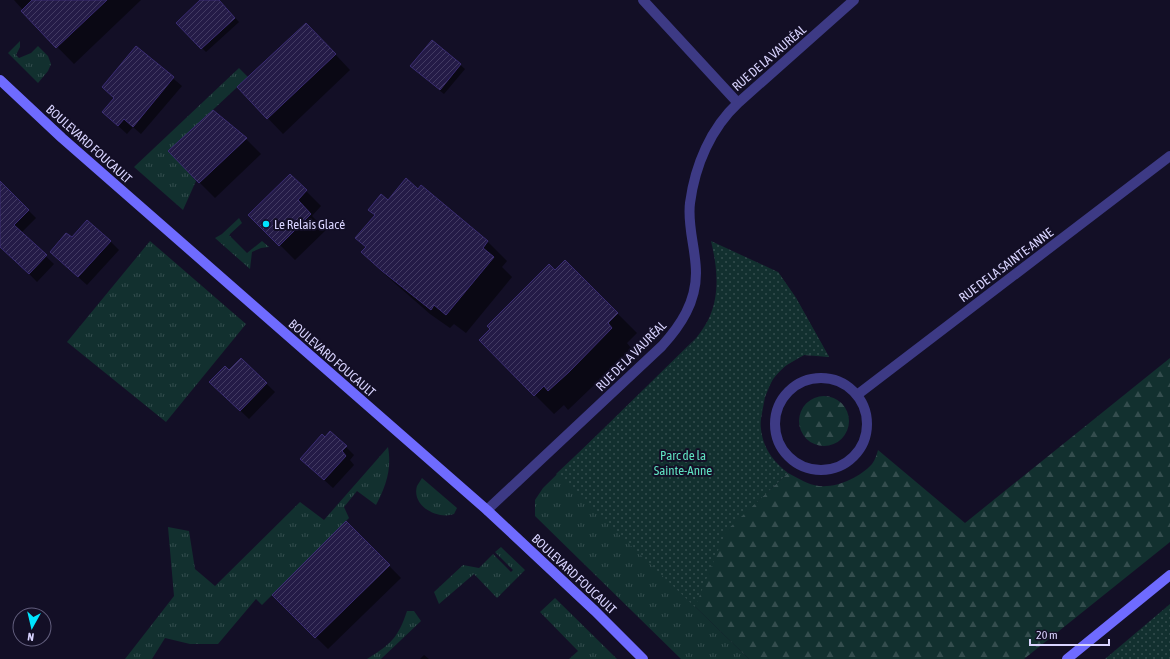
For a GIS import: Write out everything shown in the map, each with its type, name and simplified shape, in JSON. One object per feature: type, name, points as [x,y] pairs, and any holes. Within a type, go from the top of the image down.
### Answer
[{"type":"street","points":[[643,0],[738,102]]},
{"type":"street","name":"RUE DE LA VAURÉAL","points":[[487,510],[662,346],[683,319],[694,289],[696,272],[690,203],[695,178],[704,152],[715,129],[724,116],[738,102],[854,0]]},
{"type":"street","name":"BOULEVARD FOUCAULT","points":[[0,80],[84,158],[487,510],[585,601],[644,659]]},
{"type":"street","name":"RUE DE LA SAINTE-ANNE","points":[[857,395],[1170,156]]},
{"type":"street","points":[[818,378],[833,379],[846,385],[857,395],[864,409],[867,424],[864,439],[857,453],[845,463],[831,469],[816,470],[801,465],[788,456],[780,444],[775,430],[775,415],[780,401],[790,389],[803,381],[818,378]]},
{"type":"street","points":[[1067,659],[1170,575]]},
{"type":"green space","points":[[20,41],[20,47],[16,55],[19,58],[31,53],[38,46],[48,56],[51,64],[48,71],[38,83],[8,53]]},
{"type":"green space","points":[[239,68],[248,77],[169,151],[196,181],[183,210],[134,167]]},
{"type":"green space","points":[[239,218],[242,223],[229,235],[247,253],[262,241],[269,247],[261,248],[252,252],[250,269],[215,238],[222,234]]},
{"type":"green space","points":[[150,241],[246,324],[166,422],[67,342]]},
{"type":"green space","name":"Parc de la Sainte-Anne","points":[[711,241],[778,272],[796,298],[829,357],[803,355],[784,367],[769,386],[761,409],[762,434],[769,453],[788,473],[726,531],[695,607],[556,474],[682,354],[698,336],[710,316],[715,298],[716,269]]},
{"type":"green space","points":[[778,272],[796,298],[829,357],[804,355],[785,366],[773,378],[765,397],[760,424],[725,531],[788,473],[811,484],[819,486],[834,485],[848,481],[867,469],[872,464],[878,450],[965,523],[1170,358],[1170,542],[1024,659],[749,659],[572,487]]},
{"type":"green space","points":[[696,338],[572,487],[749,659],[681,659],[535,516],[535,500],[543,488]]},
{"type":"green space","points":[[819,396],[829,396],[842,403],[849,416],[849,426],[842,439],[829,446],[819,446],[810,442],[803,435],[799,426],[799,416],[803,407],[810,400]]},
{"type":"green space","points":[[388,447],[389,470],[383,491],[376,505],[357,491],[344,507],[349,518],[262,605],[256,599],[218,644],[190,644],[165,638],[152,659],[125,659],[174,596],[168,527],[189,531],[195,569],[215,586],[300,502],[324,520]]},
{"type":"green space","points":[[422,478],[457,508],[454,514],[441,515],[427,510],[422,505],[418,500],[416,493],[417,486]]},
{"type":"green space","points":[[501,547],[525,570],[497,598],[474,574],[439,604],[434,592],[463,565],[479,568],[493,554],[511,572],[513,570],[495,552]]},
{"type":"green space","points":[[555,598],[617,659],[569,659],[578,651],[540,612]]},
{"type":"green space","points":[[1170,604],[1170,659],[1105,659]]},
{"type":"green space","points":[[407,611],[414,611],[421,621],[381,659],[367,659],[393,640],[404,620]]},
{"type":"building","points":[[32,0],[107,0],[56,48],[21,11]]},
{"type":"building","points":[[200,0],[219,0],[235,18],[201,49],[176,23]]},
{"type":"building","points":[[306,23],[336,54],[267,119],[237,87]]},
{"type":"building","points":[[432,40],[461,64],[440,90],[410,66]]},
{"type":"building","points":[[136,46],[174,77],[133,127],[124,119],[118,126],[102,112],[114,98],[102,87]]},
{"type":"building","points":[[213,110],[247,138],[199,183],[168,151]]},
{"type":"building","points":[[290,174],[307,190],[298,200],[311,214],[279,246],[248,215]]},
{"type":"building","points":[[406,178],[418,189],[421,185],[488,241],[483,248],[494,257],[446,315],[434,305],[431,310],[382,271],[361,252],[366,247],[355,238],[375,215],[368,210],[381,194],[388,200]]},
{"type":"building","points":[[0,181],[29,210],[14,225],[47,255],[29,274],[0,247]]},
{"type":"building","points":[[87,220],[111,241],[78,277],[50,252],[66,233],[72,237]]},
{"type":"building","points":[[565,260],[618,313],[608,323],[612,328],[569,372],[548,391],[544,386],[534,396],[479,340],[490,329],[487,326],[549,264],[555,270]]},
{"type":"building","points":[[241,358],[267,383],[240,411],[209,382],[225,366],[229,370]]},
{"type":"building","points":[[330,431],[347,446],[342,451],[346,456],[324,480],[300,459],[322,434],[325,437]]},
{"type":"building","points":[[346,521],[390,565],[315,638],[272,595]]},
{"type":"place","name":"Le Relais Glacé","points":[[266,224]]}]
